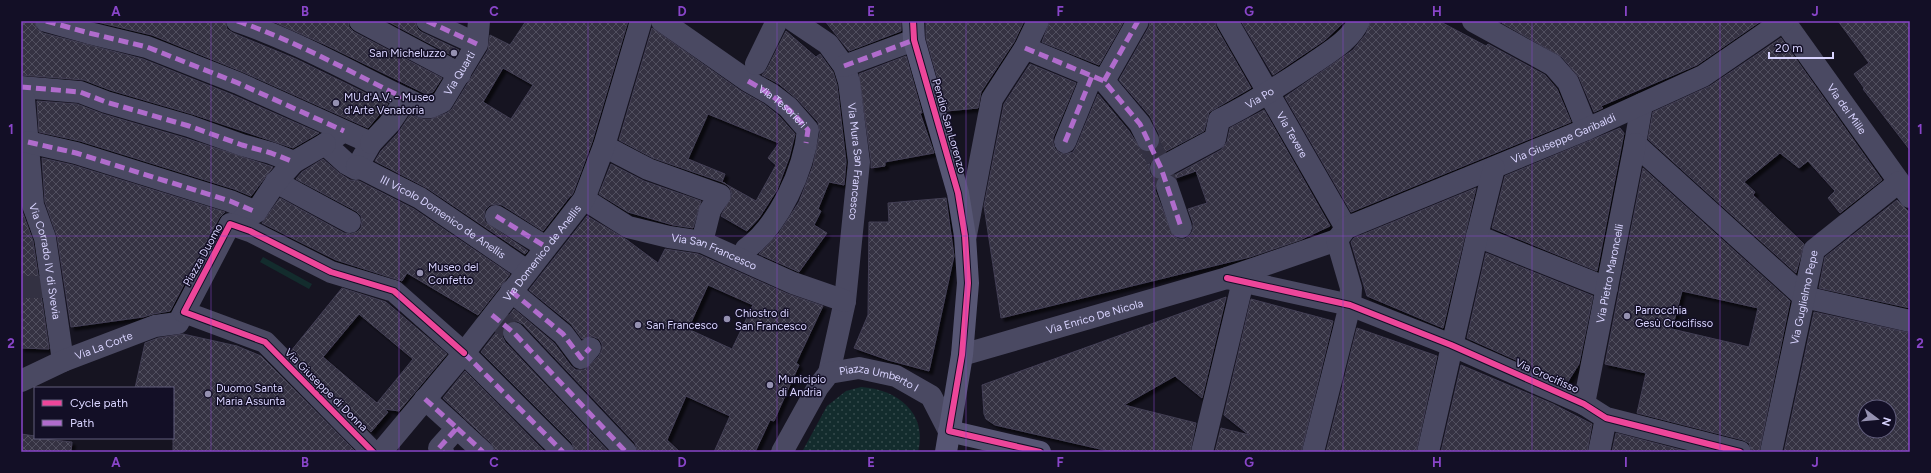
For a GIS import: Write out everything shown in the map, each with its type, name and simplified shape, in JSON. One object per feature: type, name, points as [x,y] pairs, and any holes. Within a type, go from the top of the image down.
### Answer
[{"type":"street","points":[[46,21],[89,33],[147,46],[238,83],[371,143]]},
{"type":"street","name":"Via Quarti","points":[[237,21],[259,28],[423,107],[431,107],[442,102],[460,74],[476,44],[479,21]]},
{"type":"street","points":[[360,21],[460,74]]},
{"type":"street","points":[[427,21],[476,44]]},
{"type":"street","name":"Via Domenico de Anellis","points":[[381,452],[464,353],[584,199],[604,146],[641,21]]},
{"type":"street","name":"Via Tesorieri","points":[[662,21],[752,72],[771,94],[798,117],[808,130],[804,156],[790,192],[760,239],[746,249]]},
{"type":"street","points":[[752,72],[778,21]]},
{"type":"street","name":"Via Mura San Francesco","points":[[794,21],[828,44],[844,66],[849,82],[859,162],[845,301],[829,373]]},
{"type":"street","points":[[965,236],[992,99],[1025,48],[1038,21]]},
{"type":"street","points":[[1065,142],[1098,78],[1138,21]]},
{"type":"street","name":"Via Tevere","points":[[1227,21],[1269,94],[1341,234],[1351,288],[1350,305],[1313,452]]},
{"type":"street","name":"Via Po","points":[[1181,227],[1164,177],[1215,139],[1219,120],[1269,94],[1335,48],[1353,33],[1359,21]]},
{"type":"street","name":"Via Giuseppe Garibaldi","points":[[1341,234],[1586,129],[1703,76],[1784,21]]},
{"type":"street","name":"Via dei Mille","points":[[1784,21],[1905,190]]},
{"type":"street","points":[[1482,23],[1553,65],[1568,82],[1586,129]]},
{"type":"street","points":[[844,66],[914,30]]},
{"type":"street","name":"Pendio San Lorenzo","points":[[914,30],[958,193],[965,236],[968,283],[962,355],[948,442]]},
{"type":"street","points":[[1025,48],[1098,78],[1140,124],[1148,140]]},
{"type":"street","points":[[21,87],[80,92],[106,102],[189,126],[242,145],[271,152],[294,162]]},
{"type":"street","name":"Via Corrado IV di Svevia","points":[[21,92],[24,98],[33,205],[45,238],[50,287],[63,361]]},
{"type":"street","points":[[357,166],[371,143],[389,124],[406,99]]},
{"type":"street","name":"Via Pietro Maroncelli","points":[[1584,404],[1642,104]]},
{"type":"street","points":[[230,224],[256,212],[276,182],[294,162],[344,131]]},
{"type":"street","points":[[28,142],[76,153],[230,201],[256,212]]},
{"type":"street","name":"III Vicolo Domenico de Anellis","points":[[325,144],[347,164],[356,169],[357,166],[420,198],[527,271]]},
{"type":"street","points":[[1635,144],[1804,297],[1910,321]]},
{"type":"street","points":[[604,146],[648,169],[720,195],[710,210],[702,242]]},
{"type":"street","points":[[1428,452],[1451,345],[1494,168]]},
{"type":"street","points":[[276,182],[350,222]]},
{"type":"street","name":"Via Guglielmo Pepe","points":[[1771,452],[1814,250],[1905,190]]},
{"type":"street","name":"Via San Francesco","points":[[584,199],[628,226],[669,237],[702,242],[793,283],[845,301]]},
{"type":"street","points":[[496,216],[546,247]]},
{"type":"street","name":"Piazza Duomo","points":[[184,312],[230,224],[250,231],[331,272],[349,279],[394,291],[464,353],[563,452]]},
{"type":"street","name":"Via Enrico De Nicola","points":[[962,355],[1235,280],[1341,234]]},
{"type":"street","points":[[1477,236],[1607,288]]},
{"type":"street","points":[[1202,452],[1235,280]]},
{"type":"street","name":"Via Crocifisso","points":[[1235,280],[1350,305],[1451,345],[1584,404],[1606,418],[1740,452]]},
{"type":"street","points":[[511,292],[563,334],[582,358],[590,348]]},
{"type":"street","name":"Via Giuseppe di Donna","points":[[184,312],[265,342],[373,452]]},
{"type":"street","name":"Via La Corte","points":[[21,381],[63,361],[155,326],[178,323],[184,312]]},
{"type":"street","points":[[514,333],[626,452]]},
{"type":"street","name":"Piazza Umberto I","points":[[782,452],[818,387],[829,373],[859,368],[885,373],[902,379],[931,396],[948,442]]},
{"type":"street","points":[[425,399],[483,452]]},
{"type":"street","points":[[1599,452],[1606,418]]},
{"type":"street","points":[[443,452],[438,448],[457,428]]},
{"type":"street","points":[[948,442],[1040,452]]},
{"type":"green space","points":[[263,257],[312,284],[309,289],[260,262]]},
{"type":"green space","points":[[861,387],[886,393],[897,398],[907,406],[914,415],[918,426],[920,438],[918,452],[802,452],[827,406],[846,391]]},
{"type":"building","points":[[22,21],[34,21],[37,29],[43,33],[143,59],[233,95],[319,133],[293,148],[192,114],[110,90],[84,80],[21,75],[21,63],[23,63]]},
{"type":"building","points":[[93,21],[225,21],[227,29],[233,33],[296,59],[388,104],[368,128],[243,72],[152,35]]},
{"type":"building","points":[[272,21],[348,21],[349,27],[354,32],[442,78],[433,92],[426,94],[328,46]]},
{"type":"building","points":[[387,21],[415,21],[417,28],[421,32],[459,50],[455,57]]},
{"type":"building","points":[[526,21],[628,21],[592,142],[571,196],[568,195],[570,196],[543,231],[502,205],[490,205],[485,210],[485,222],[528,251],[525,254],[427,188],[375,161],[381,151],[398,133],[410,115],[423,119],[431,119],[447,113],[452,109],[488,50],[490,35],[510,45]],"holes":[[[503,68],[533,85],[511,119],[483,102]]]},
{"type":"building","points":[[825,21],[901,21],[901,31],[849,51]]},
{"type":"building","points":[[926,21],[1024,21],[1014,42],[981,92],[978,108],[947,111],[926,38]]},
{"type":"building","points":[[1050,21],[1124,21],[1099,65],[1042,42]]},
{"type":"building","points":[[1150,21],[1215,21],[1216,27],[1251,88],[1209,112],[1204,131],[1155,157],[1150,162],[1150,174],[1157,179],[1155,190],[1173,236],[1179,239],[1185,239],[1190,235],[1193,230],[1193,223],[1188,209],[1207,203],[1196,171],[1176,178],[1173,176],[1221,150],[1227,142],[1230,128],[1264,110],[1330,226],[1300,240],[1250,257],[1001,318],[984,206],[1004,104],[1030,64],[1076,83],[1053,138],[1055,149],[1060,153],[1067,154],[1073,152],[1098,94],[1129,131],[1141,150],[1148,152],[1154,151],[1159,147],[1159,134],[1150,116],[1119,80],[1149,27]]},
{"type":"building","points":[[1241,21],[1345,21],[1325,40],[1273,75]]},
{"type":"building","points":[[1371,21],[1439,21],[1486,46],[1488,44],[1545,75],[1557,89],[1571,122],[1351,212],[1285,97],[1353,50],[1366,34]]},
{"type":"building","points":[[1504,21],[1761,21],[1697,65],[1601,106],[1603,108],[1594,112],[1579,77],[1562,57],[1502,23]]},
{"type":"building","points":[[1838,21],[1910,21],[1910,150],[1863,89],[1864,88],[1854,74],[1869,63]]},
{"type":"building","points":[[652,28],[741,91],[764,104],[779,116],[795,134],[789,158],[777,190],[759,218],[747,231],[721,216],[732,195],[730,188],[727,185],[756,201],[776,165],[768,158],[779,143],[708,114],[688,159],[725,174],[722,182],[653,158],[619,140]]},
{"type":"building","points":[[786,31],[816,57],[820,54],[833,72],[837,85],[846,162],[844,185],[829,182],[818,209],[821,211],[814,225],[827,233],[799,272],[759,254],[779,233],[799,202],[813,166],[820,132],[818,122],[797,99],[779,84],[762,75],[767,69]]},
{"type":"building","points":[[1781,38],[1882,180],[1840,213],[1828,198],[1835,191],[1808,161],[1799,168],[1780,153],[1744,182],[1755,192],[1753,195],[1804,244],[1796,273],[1648,139],[1653,112],[1710,86]]},
{"type":"building","points":[[906,56],[922,113],[920,113],[934,153],[885,162],[885,166],[871,168],[859,74]]},
{"type":"building","points":[[37,101],[77,104],[103,114],[185,138],[273,167],[251,196],[234,189],[80,141],[39,132]]},
{"type":"building","points":[[1620,128],[1624,133],[1597,271],[1492,228],[1505,176]]},
{"type":"building","points":[[42,158],[73,165],[225,212],[219,218],[170,311],[143,317],[71,327],[57,236],[45,202]]},
{"type":"building","points":[[323,159],[339,173],[350,180],[359,181],[414,209],[510,274],[478,315],[407,273],[402,281],[336,260],[262,223],[280,198],[344,233],[351,234],[357,232],[361,228],[361,216],[356,211],[296,179],[302,172]]},
{"type":"building","points":[[611,164],[644,181],[701,201],[693,228],[673,225],[628,212],[599,194]]},
{"type":"building","points":[[1643,168],[1790,301],[1759,452],[1752,452],[1749,443],[1743,440],[1637,413],[1646,373],[1605,364]],"holes":[[[1682,291],[1758,308],[1749,347],[1672,329]]]},
{"type":"building","points":[[1476,188],[1443,328],[1367,296],[1351,242],[1354,238]]},
{"type":"building","points":[[946,198],[954,256],[929,371],[888,360],[854,348],[868,315],[869,222],[889,222],[888,203]]},
{"type":"building","points":[[1897,200],[1910,213],[1910,308],[1819,288],[1825,257]]},
{"type":"building","points":[[21,208],[33,241],[49,349],[21,348]]},
{"type":"building","points":[[587,216],[627,240],[658,263],[665,249],[698,254],[788,294],[823,306],[796,363],[799,365],[774,421],[770,420],[755,452],[714,452],[730,416],[686,396],[667,440],[680,452],[638,452],[635,443],[523,324],[517,321],[511,321],[505,324],[502,330],[502,336],[505,342],[609,452],[575,452],[572,443],[481,352],[514,309],[554,343],[571,366],[576,370],[584,370],[599,356],[602,350],[602,344],[599,339],[592,336],[582,339],[571,324],[529,290]],"holes":[[[708,285],[753,305],[732,349],[688,329]]]},
{"type":"building","points":[[1486,253],[1593,296],[1579,364],[1567,383],[1467,338]]},
{"type":"building","points":[[342,288],[386,302],[447,354],[399,411],[384,409],[388,412],[371,432],[291,351]],"holes":[[[359,314],[413,359],[377,403],[323,357]]]},
{"type":"building","points":[[1226,297],[1202,398],[1175,376],[1124,405],[1196,423],[1190,452],[1113,452],[995,425],[986,419],[984,414],[982,385]]},
{"type":"building","points":[[1251,299],[1333,321],[1301,452],[1215,452],[1221,428],[1249,435],[1224,415]]},
{"type":"building","points":[[1814,312],[1910,333],[1910,452],[1784,452]]},
{"type":"building","points":[[1357,328],[1437,356],[1416,452],[1326,452]]},
{"type":"building","points":[[183,334],[237,346],[261,356],[355,451],[173,452],[174,387],[135,387],[145,343],[158,338]]},
{"type":"building","points":[[1461,365],[1553,404],[1592,424],[1587,452],[1441,452]]},
{"type":"building","points":[[465,371],[545,452],[495,452],[491,443],[443,398]]},
{"type":"building","points":[[1616,433],[1689,452],[1612,452]]},
{"type":"building","points":[[21,434],[34,436],[34,439],[72,442],[71,452],[21,452]]},
{"type":"tunnel","points":[[1148,140],[1161,168],[1167,186]]},
{"type":"tunnel","points":[[21,287],[48,287]]},
{"type":"tunnel","points":[[492,315],[514,333]]},
{"type":"marked path","points":[[46,21],[147,47],[238,83],[344,131]]},
{"type":"marked path","points":[[237,21],[302,47],[406,99]]},
{"type":"marked path","points":[[427,21],[477,44]]},
{"type":"marked path","points":[[1104,81],[1138,21]]},
{"type":"marked path","points":[[844,66],[914,40]]},
{"type":"marked path","points":[[1025,48],[1104,81],[1140,124],[1161,168],[1181,227]]},
{"type":"marked path","points":[[1065,142],[1092,76]]},
{"type":"marked path","points":[[748,81],[780,102],[801,122],[808,130],[806,143]]},
{"type":"marked path","points":[[21,87],[80,92],[106,102],[189,126],[294,162]]},
{"type":"marked path","points":[[28,142],[76,153],[230,201],[256,212]]},
{"type":"marked path","points":[[496,216],[546,247]]},
{"type":"marked path","points":[[511,291],[563,334],[581,358],[590,348]]},
{"type":"marked path","points":[[492,315],[514,333],[626,452]]},
{"type":"marked path","points":[[464,353],[563,452]]},
{"type":"marked path","points":[[425,399],[457,428],[439,448],[443,452]]},
{"type":"marked path","points":[[457,428],[483,452]]},
{"type":"cycle path","points":[[913,21],[914,40],[958,193],[965,236],[968,283],[962,355],[949,431],[1040,452]]},
{"type":"cycle path","points":[[373,452],[265,342],[184,312],[230,224],[250,231],[331,272],[394,291],[464,353]]},
{"type":"cycle path","points":[[1227,278],[1350,305],[1451,345],[1584,404],[1606,418],[1740,452]]},
{"type":"place","name":"San Micheluzzo","points":[[454,53]]},
{"type":"place","name":"MU.d'A.V. - Museo d'Arte Venatoria","points":[[336,103]]},
{"type":"place","name":"Museo del Confetto","points":[[420,273]]},
{"type":"place","name":"Parrocchia Gesù Crocifisso","points":[[1627,316]]},
{"type":"place","name":"Chiostro di San Francesco","points":[[727,319]]},
{"type":"place","name":"San Francesco","points":[[638,325]]},
{"type":"place","name":"Municipio di Andria","points":[[770,385]]},
{"type":"place","name":"Duomo Santa Maria Assunta","points":[[208,394]]}]
